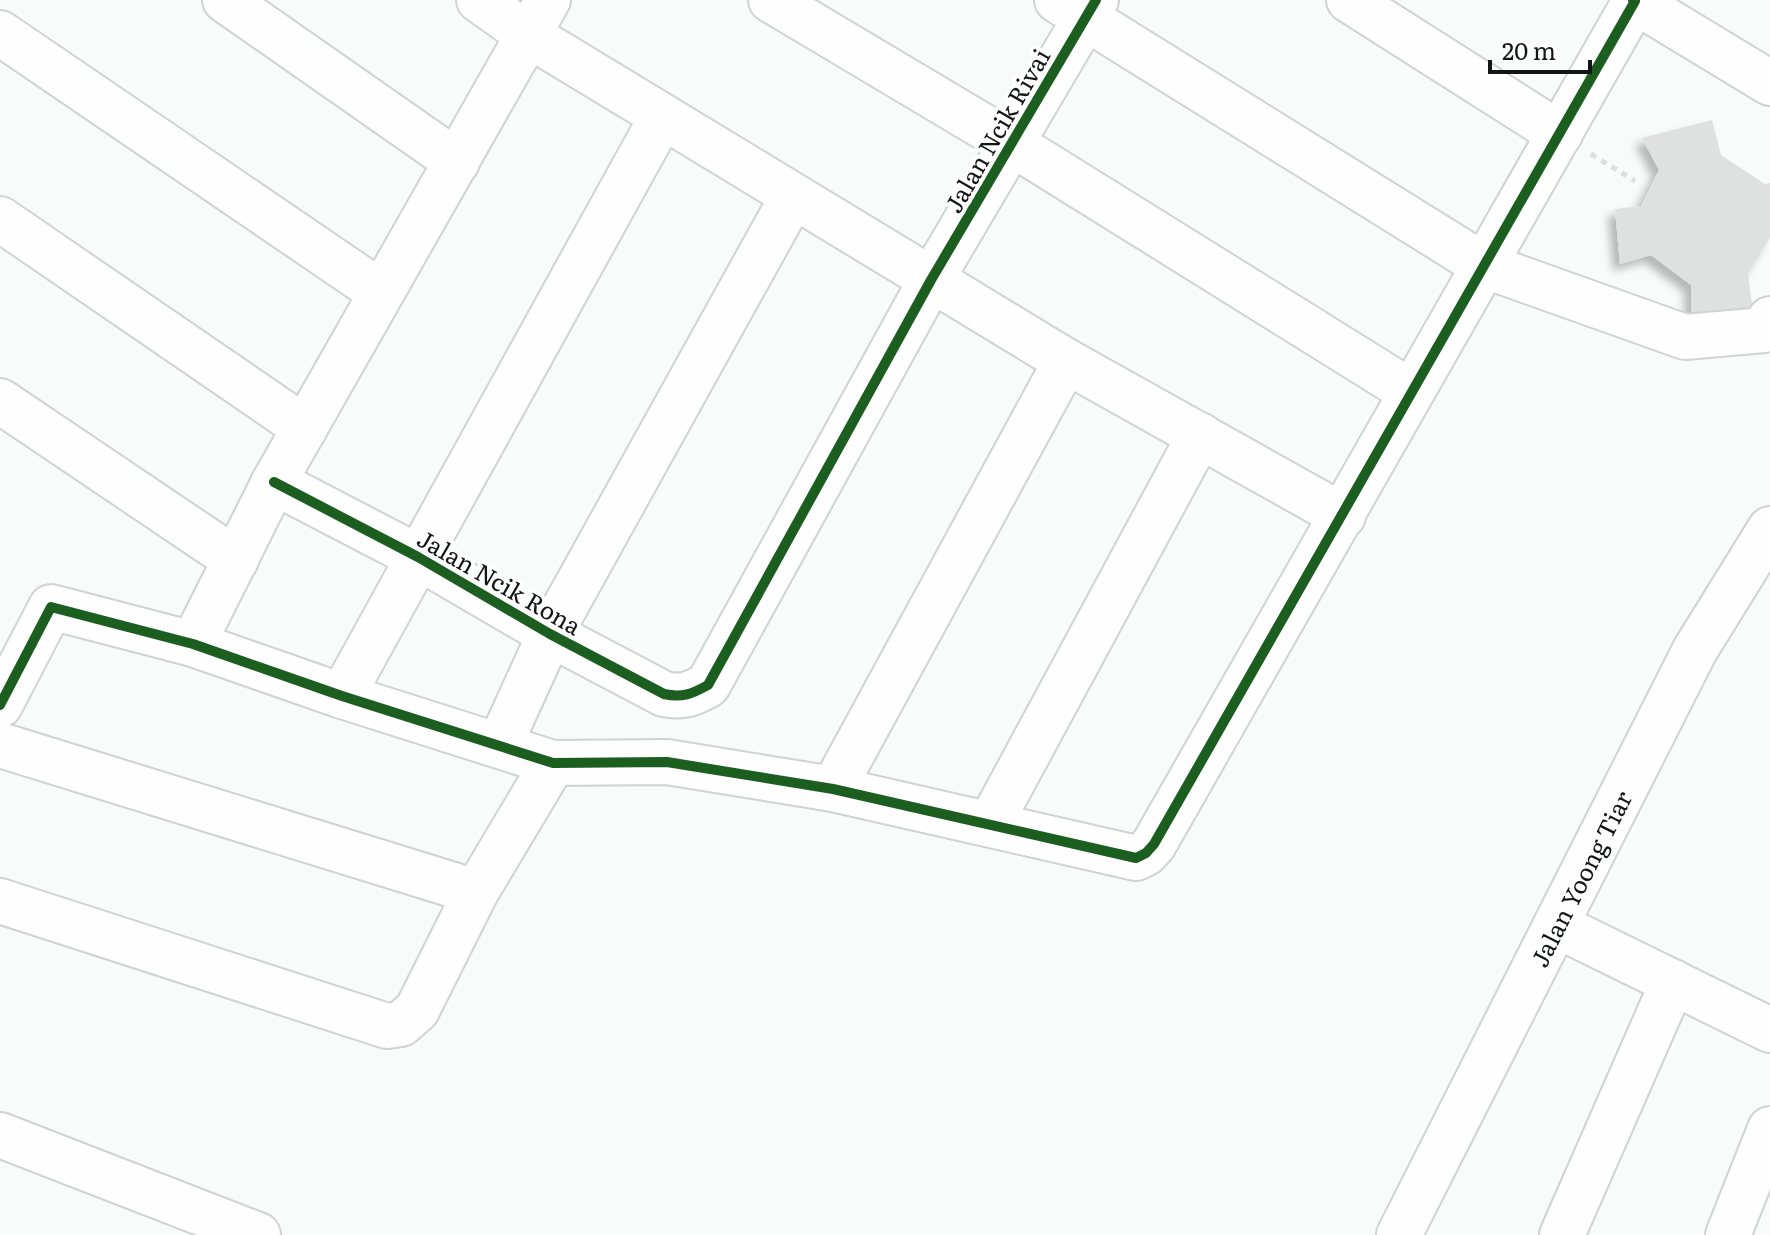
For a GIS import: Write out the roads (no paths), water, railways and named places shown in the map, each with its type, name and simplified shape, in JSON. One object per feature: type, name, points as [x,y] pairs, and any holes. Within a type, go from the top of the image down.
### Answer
[{"type":"street","points":[[225,0],[457,162]]},
{"type":"street","points":[[479,0],[537,17],[662,117],[1066,361],[1343,516]]},
{"type":"street","points":[[771,0],[1011,143],[1411,392]]},
{"type":"street","points":[[1349,0],[1560,134]]},
{"type":"street","points":[[0,705],[51,607],[193,644],[342,696],[553,763],[667,762],[833,789],[1136,858],[1146,853],[1343,516],[1634,1],[1770,83]]},
{"type":"street","points":[[1079,6],[1483,265],[1685,337],[1764,330],[1770,319]]},
{"type":"street","name":"Jalan Ncik Rivai","points":[[667,762],[699,690],[1011,143],[1079,6]]},
{"type":"street","points":[[193,644],[274,482],[537,17]]},
{"type":"street","points":[[0,33],[380,292]]},
{"type":"street","points":[[342,696],[662,117]]},
{"type":"street","points":[[500,744],[550,634],[793,196]]},
{"type":"street","points":[[0,219],[305,428]]},
{"type":"street","points":[[833,789],[1066,361]]},
{"type":"street","points":[[0,401],[236,560]]},
{"type":"street","points":[[990,824],[1200,435]]},
{"type":"street","name":"Jalan Ncik Rona","points":[[274,482],[418,557],[550,634],[664,694],[678,697],[699,690]]},
{"type":"street","name":"Jalan Yoong Tiar","points":[[1399,1235],[1695,650],[1770,529]]},
{"type":"street","points":[[0,745],[476,892]]},
{"type":"street","points":[[0,901],[387,1026],[401,1024],[417,1010],[476,892],[553,763]]},
{"type":"street","points":[[1556,925],[1770,1030]]},
{"type":"street","points":[[1562,1235],[1673,982]]},
{"type":"street","points":[[1728,1235],[1770,1129]]},
{"type":"street","points":[[0,1135],[258,1235]]}]
